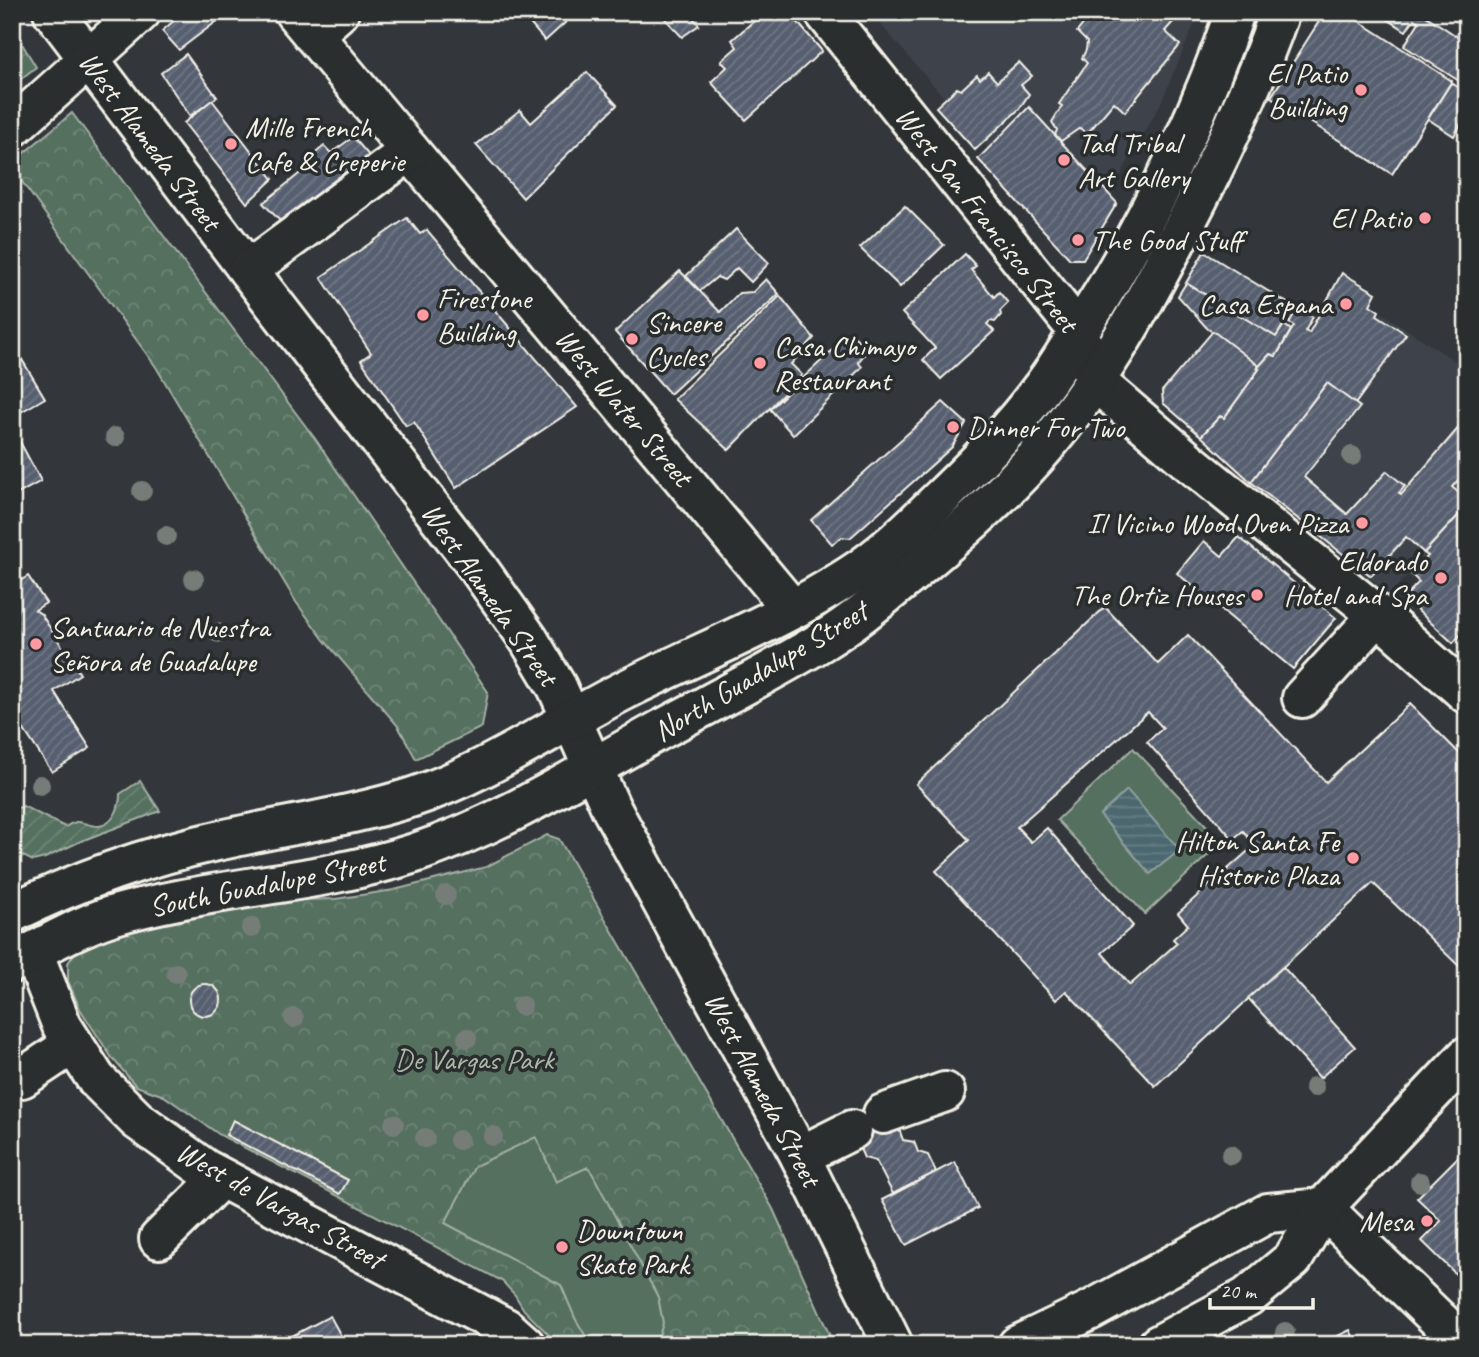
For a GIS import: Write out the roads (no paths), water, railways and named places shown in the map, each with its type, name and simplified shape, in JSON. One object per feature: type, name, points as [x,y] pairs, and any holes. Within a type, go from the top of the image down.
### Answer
[{"type":"street","name":"West Alameda Street","points":[[53,12],[506,606],[557,687],[611,808],[800,1156],[893,1345]]},
{"type":"street","points":[[12,128],[141,12]]},
{"type":"street","name":"West San Francisco Street","points":[[824,12],[1079,332],[1095,381]]},
{"type":"street","name":"North Guadalupe Street","points":[[498,758],[622,692],[792,609],[852,575],[898,540],[1008,429],[1042,388],[1122,260],[1170,171],[1219,57],[1235,12]]},
{"type":"street","name":"North Guadalupe Street","points":[[524,808],[826,639],[870,608],[964,530],[1026,469],[1095,381],[1144,301],[1204,189],[1280,12]]},
{"type":"street","name":"West Water Street","points":[[315,20],[410,151],[792,609]]},
{"type":"street","points":[[248,270],[410,151]]},
{"type":"street","points":[[1095,381],[1188,461],[1378,615],[1467,694]]},
{"type":"street","points":[[1302,698],[1378,615]]},
{"type":"street","name":"South Guadalupe Street","points":[[12,912],[61,889],[132,862],[407,799],[444,786],[498,758]]},
{"type":"street","name":"South Guadalupe Street","points":[[23,957],[107,918],[191,896],[349,870],[411,854],[469,834],[524,808]]},
{"type":"street","name":"West de Vargas Street","points":[[23,957],[96,1079],[137,1120],[205,1169],[506,1328],[525,1345]]},
{"type":"street","points":[[22,1078],[73,1044]]},
{"type":"street","points":[[1158,1345],[1247,1297],[1293,1259],[1323,1208],[1467,1056]]},
{"type":"street","points":[[800,1156],[867,1122],[945,1092]]},
{"type":"street","points":[[159,1239],[221,1178]]},
{"type":"street","points":[[1018,1345],[1091,1310],[1268,1213],[1323,1208],[1465,1345]]},
{"type":"water","points":[[1127,790],[1180,850],[1150,874],[1100,815]]},
{"type":"place","name":"El Patio Building","points":[[1361,90]]},
{"type":"place","name":"Mille French Cafe & Creperie","points":[[231,144]]},
{"type":"place","name":"Tad Tribal Art Gallery","points":[[1064,160]]},
{"type":"place","name":"El Patio","points":[[1425,218]]},
{"type":"place","name":"The Good Stuff","points":[[1078,240]]},
{"type":"place","name":"Casa Espana","points":[[1346,304]]},
{"type":"place","name":"Firestone Building","points":[[423,315]]},
{"type":"place","name":"Sincere Cycles","points":[[632,339]]},
{"type":"place","name":"Casa Chimayo Restaurant","points":[[760,363]]},
{"type":"place","name":"Dinner For Two","points":[[953,427]]},
{"type":"place","name":"Il Vicino Wood Oven Pizza","points":[[1362,523]]},
{"type":"place","name":"Eldorado Hotel and Spa","points":[[1441,578]]},
{"type":"place","name":"The Ortiz Houses","points":[[1257,595]]},
{"type":"place","name":"Santuario de Nuestra Señora de Guadalupe","points":[[36,644]]},
{"type":"place","name":"Hilton Santa Fe Historic Plaza","points":[[1353,858]]},
{"type":"place","name":"Mesa","points":[[1427,1221]]},
{"type":"place","name":"Downtown Skate Park","points":[[562,1247]]},
{"type":"park label","name":"De Vargas Park","points":[[474,1059]]}]
